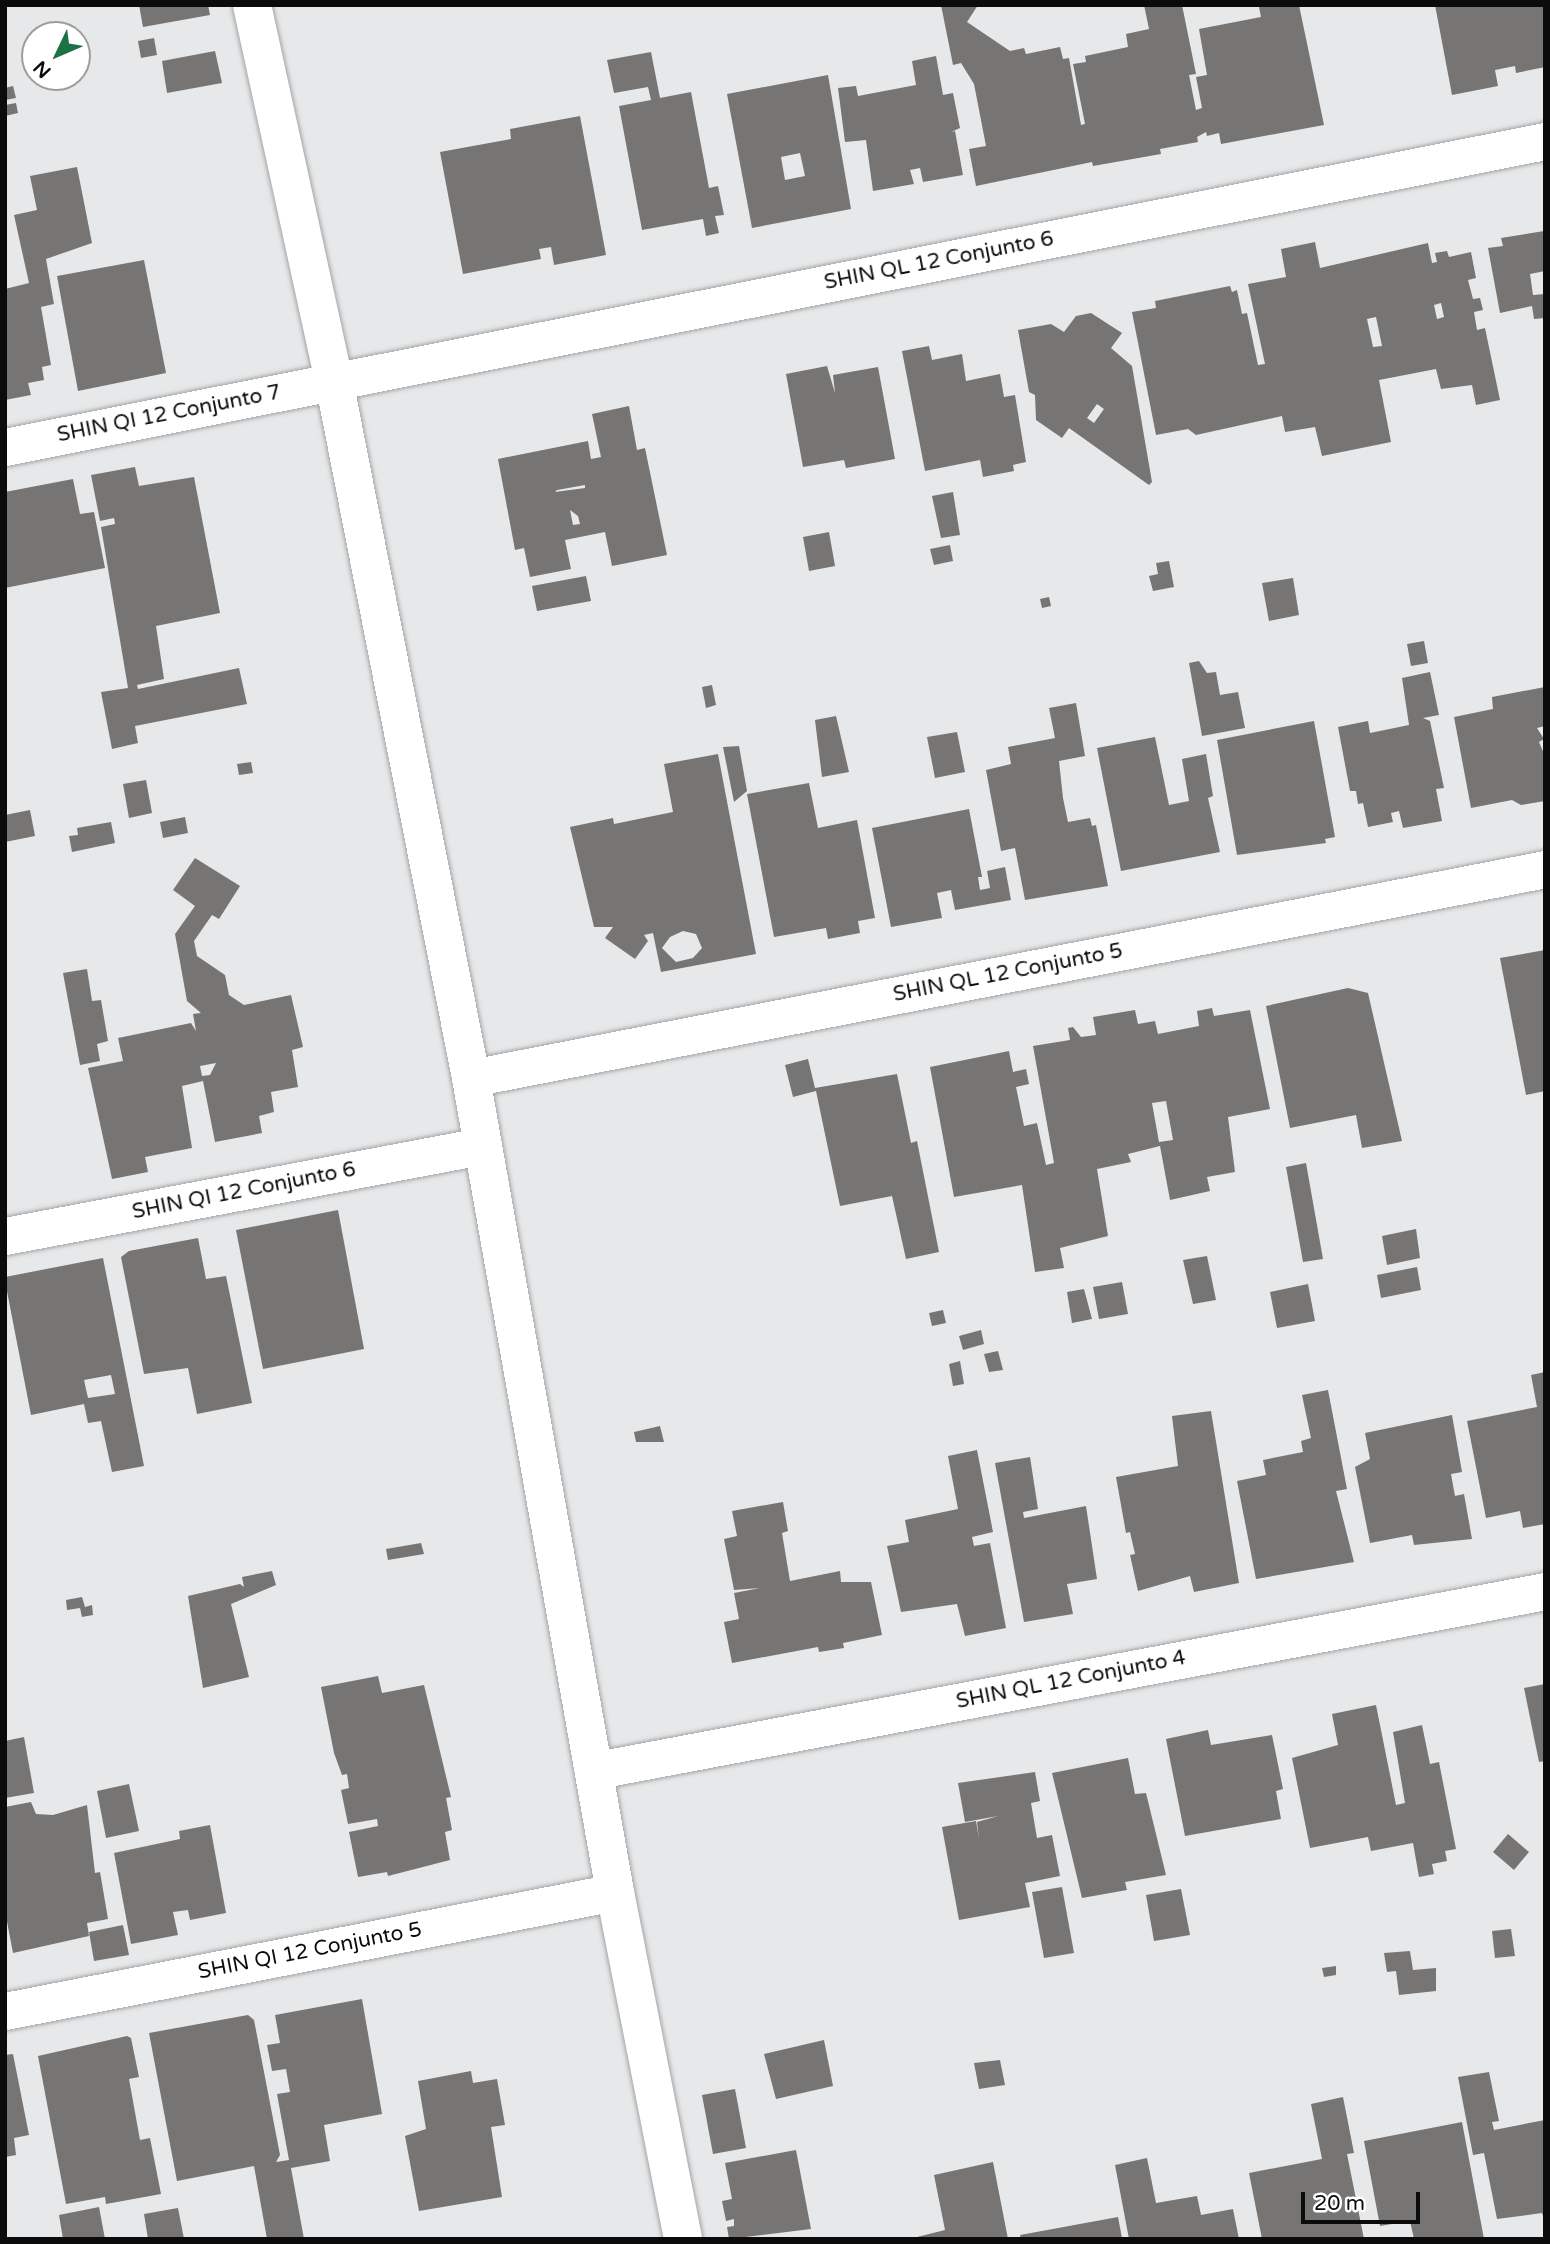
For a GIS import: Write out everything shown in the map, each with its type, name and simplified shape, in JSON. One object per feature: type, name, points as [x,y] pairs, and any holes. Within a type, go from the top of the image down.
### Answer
[{"type":"street","points":[[252,5],[334,380],[471,1078],[597,1770],[615,1892],[683,2239]]},
{"type":"street","name":"SHIN QL 12 Conjunto 6","points":[[334,380],[1545,141]]},
{"type":"street","name":"SHIN QI 12 Conjunto 7","points":[[5,447],[334,380]]},
{"type":"street","name":"SHIN QL 12 Conjunto 5","points":[[471,1078],[1545,869]]},
{"type":"street","name":"SHIN QI 12 Conjunto 6","points":[[5,1236],[482,1146]]},
{"type":"street","name":"SHIN QL 12 Conjunto 4","points":[[597,1770],[1545,1591]]},
{"type":"street","name":"SHIN QI 12 Conjunto 5","points":[[5,2011],[615,1892]]},
{"type":"building","points":[[139,5],[208,5],[210,15],[143,27]]},
{"type":"building","points":[[941,5],[978,5],[967,22],[1010,51],[1024,48],[1026,54],[1060,47],[1063,59],[1069,58],[1081,125],[1085,124],[1073,64],[1086,62],[1085,56],[1128,47],[1126,34],[1149,29],[1144,5],[1182,5],[1196,74],[1189,75],[1196,110],[1202,108],[1196,77],[1207,75],[1199,29],[1261,17],[1259,7],[1299,5],[1324,125],[1221,144],[1219,133],[1207,136],[1206,132],[1197,137],[1198,142],[1160,149],[1161,154],[1093,166],[1092,162],[976,186],[969,149],[986,146],[974,84],[961,63],[953,65]]},
{"type":"building","points":[[1435,5],[1545,5],[1545,67],[1516,73],[1515,66],[1495,70],[1498,86],[1452,95]]},
{"type":"building","points":[[154,38],[157,55],[141,58],[138,41]]},
{"type":"building","points":[[215,51],[222,83],[167,93],[162,61]]},
{"type":"building","points":[[651,52],[660,98],[691,92],[709,188],[718,186],[724,215],[715,216],[719,233],[706,236],[703,219],[642,230],[619,106],[651,100],[648,87],[614,93],[607,60]]},
{"type":"building","points":[[936,56],[943,95],[953,93],[960,128],[951,132],[955,131],[963,175],[923,182],[920,168],[910,170],[914,184],[873,191],[866,140],[845,142],[838,88],[856,86],[858,96],[916,85],[912,61]]},
{"type":"building","points":[[828,75],[851,209],[752,228],[727,94]],"holes":[[[800,153],[805,176],[785,180],[781,157]]]},
{"type":"building","points":[[13,86],[16,98],[5,100],[5,88]]},
{"type":"building","points":[[16,103],[18,113],[5,116],[5,105]]},
{"type":"building","points":[[580,116],[606,255],[554,265],[551,247],[539,249],[541,259],[463,274],[440,152],[511,139],[510,129]]},
{"type":"building","points":[[77,167],[92,243],[46,259],[54,304],[41,307],[51,365],[42,367],[44,380],[28,383],[31,395],[5,400],[5,289],[29,283],[14,215],[37,210],[30,176]]},
{"type":"building","points":[[1544,231],[1545,271],[1530,274],[1533,295],[1545,294],[1545,318],[1534,319],[1532,306],[1500,313],[1488,248],[1503,246],[1501,238]]},
{"type":"building","points":[[1315,242],[1320,268],[1428,243],[1432,263],[1437,262],[1435,253],[1447,251],[1449,257],[1471,252],[1476,278],[1468,280],[1473,299],[1480,298],[1483,310],[1474,312],[1477,330],[1485,328],[1500,400],[1476,405],[1472,385],[1441,389],[1436,369],[1379,380],[1391,442],[1322,456],[1315,427],[1285,432],[1282,416],[1196,435],[1188,429],[1156,435],[1132,312],[1156,308],[1155,301],[1230,286],[1232,292],[1237,290],[1242,314],[1247,313],[1258,365],[1265,364],[1248,284],[1286,277],[1281,249]],"holes":[[[1441,303],[1444,317],[1437,319],[1434,305]],[[1376,317],[1382,346],[1373,347],[1367,319]]]},
{"type":"building","points":[[144,260],[166,373],[78,391],[57,276]]},
{"type":"building","points":[[1091,313],[1122,333],[1111,348],[1132,366],[1152,482],[1149,485],[1069,428],[1062,438],[1036,420],[1035,395],[1029,392],[1018,330],[1051,324],[1064,332],[1076,316]],"holes":[[[1097,404],[1104,409],[1094,423],[1087,418]]]},
{"type":"building","points":[[929,346],[932,360],[962,354],[966,381],[1000,374],[1004,397],[1015,395],[1026,462],[1013,465],[1014,471],[983,477],[980,460],[925,471],[902,351]]},
{"type":"building","points":[[827,366],[835,393],[833,375],[878,367],[895,459],[846,468],[844,460],[803,467],[786,374]]},
{"type":"building","points":[[629,406],[637,450],[645,448],[667,555],[612,566],[605,532],[565,540],[571,569],[530,577],[524,548],[515,550],[498,459],[588,441],[591,459],[601,457],[592,414]],"holes":[[[585,485],[585,488],[555,492],[557,490]],[[570,510],[578,516],[580,524],[573,525]]]},
{"type":"building","points":[[135,467],[139,486],[194,477],[220,613],[156,626],[164,679],[137,685],[138,689],[239,668],[247,704],[135,726],[138,743],[112,749],[101,692],[128,688],[101,527],[115,524],[114,518],[100,521],[91,475]]},
{"type":"building","points":[[73,479],[80,514],[94,512],[105,568],[5,588],[5,492]]},
{"type":"building","points":[[953,492],[960,535],[941,538],[932,496]]},
{"type":"building","points":[[829,532],[835,566],[809,571],[803,537]]},
{"type":"building","points":[[950,545],[953,561],[934,565],[930,549]]},
{"type":"building","points":[[1169,561],[1174,587],[1153,591],[1149,576],[1158,574],[1156,563]]},
{"type":"building","points":[[586,576],[591,601],[537,611],[532,586]]},
{"type":"building","points":[[1293,578],[1299,615],[1269,621],[1262,583]]},
{"type":"building","points":[[1049,597],[1051,606],[1042,608],[1040,599]]},
{"type":"building","points":[[1424,641],[1428,663],[1411,666],[1407,644]]},
{"type":"building","points":[[1199,661],[1207,673],[1216,672],[1220,695],[1238,692],[1245,728],[1202,736],[1189,663]]},
{"type":"building","points":[[1430,672],[1439,715],[1423,718],[1430,721],[1444,788],[1436,789],[1442,821],[1403,828],[1399,811],[1391,813],[1393,822],[1368,827],[1363,803],[1358,804],[1356,791],[1350,791],[1338,727],[1368,721],[1370,733],[1409,725],[1402,678]]},
{"type":"building","points":[[712,685],[716,705],[706,708],[702,687]]},
{"type":"building","points":[[1545,687],[1545,726],[1537,728],[1544,739],[1539,742],[1545,756],[1545,801],[1521,805],[1512,800],[1471,808],[1454,717],[1493,709],[1492,697]]},
{"type":"building","points":[[1076,703],[1085,756],[1059,761],[1063,798],[1068,822],[1090,818],[1092,826],[1096,825],[1108,886],[1025,900],[1015,848],[1001,851],[986,770],[1011,764],[1008,747],[1055,738],[1049,708]]},
{"type":"building","points":[[836,716],[849,772],[822,777],[815,720]]},
{"type":"building","points":[[1314,721],[1335,837],[1325,839],[1326,843],[1237,855],[1217,740]]},
{"type":"building","points":[[957,732],[965,772],[935,778],[927,737]]},
{"type":"building","points":[[1155,737],[1169,805],[1189,801],[1182,759],[1206,754],[1213,796],[1208,798],[1220,852],[1121,871],[1097,748]]},
{"type":"building","points":[[739,746],[747,791],[734,802],[723,747]]},
{"type":"building","points":[[718,754],[756,954],[661,972],[653,933],[644,935],[648,941],[635,959],[605,938],[613,927],[594,927],[570,827],[613,818],[614,824],[673,812],[664,764]],"holes":[[[683,931],[696,934],[702,948],[693,958],[676,962],[662,948],[670,937]]]},
{"type":"building","points":[[251,762],[253,773],[239,775],[237,764]]},
{"type":"building","points":[[146,780],[152,813],[129,818],[123,784]]},
{"type":"building","points":[[809,783],[818,828],[857,820],[875,918],[858,921],[860,933],[828,939],[826,928],[774,937],[747,794]]},
{"type":"building","points":[[969,809],[982,877],[978,877],[980,890],[990,888],[987,871],[1005,867],[1011,900],[955,910],[951,890],[937,893],[942,918],[891,927],[872,828]]},
{"type":"building","points":[[30,810],[35,836],[5,842],[5,815]]},
{"type":"building","points":[[185,817],[188,833],[163,838],[160,822]]},
{"type":"building","points":[[111,822],[115,843],[72,852],[69,836],[78,835],[77,828]]},
{"type":"building","points":[[195,858],[240,886],[219,919],[212,915],[194,941],[197,956],[225,975],[229,995],[244,1005],[291,995],[303,1047],[292,1050],[298,1087],[271,1092],[274,1112],[259,1116],[262,1133],[215,1142],[203,1081],[182,1086],[192,1148],[145,1157],[148,1172],[112,1179],[88,1068],[123,1061],[118,1038],[191,1023],[196,1031],[193,1014],[201,1013],[187,1001],[175,934],[195,906],[173,890]],"holes":[[[216,1063],[210,1075],[202,1076],[200,1066]]]},
{"type":"building","points":[[1545,950],[1545,1091],[1526,1095],[1500,958]]},
{"type":"building","points":[[87,969],[92,1001],[101,1000],[108,1041],[97,1044],[100,1061],[80,1065],[63,973]]},
{"type":"building","points":[[1348,988],[1368,993],[1402,1141],[1362,1148],[1356,1115],[1290,1128],[1266,1006]]},
{"type":"building","points":[[1212,1008],[1214,1016],[1250,1010],[1270,1109],[1228,1117],[1235,1172],[1207,1177],[1210,1191],[1170,1200],[1160,1146],[1128,1154],[1131,1162],[1097,1169],[1108,1236],[1060,1248],[1064,1268],[1035,1272],[1022,1185],[954,1197],[930,1067],[1009,1051],[1013,1072],[1026,1069],[1029,1084],[1016,1087],[1024,1126],[1037,1123],[1046,1165],[1054,1163],[1033,1046],[1070,1040],[1068,1028],[1073,1027],[1081,1037],[1096,1035],[1093,1017],[1135,1010],[1138,1024],[1155,1021],[1158,1034],[1199,1026],[1197,1011]],"holes":[[[1166,1101],[1173,1140],[1159,1142],[1152,1103]]]},
{"type":"building","points":[[808,1059],[815,1088],[897,1074],[911,1143],[917,1141],[939,1252],[906,1259],[892,1196],[840,1206],[816,1091],[793,1097],[785,1065]]},
{"type":"building","points":[[1306,1163],[1323,1259],[1303,1262],[1286,1167]]},
{"type":"building","points":[[338,1210],[364,1349],[263,1369],[236,1230]]},
{"type":"building","points":[[1416,1229],[1420,1258],[1387,1265],[1382,1236]]},
{"type":"building","points":[[198,1238],[206,1279],[226,1276],[252,1403],[197,1414],[188,1368],[144,1374],[121,1257],[129,1251]]},
{"type":"building","points":[[1207,1256],[1216,1300],[1193,1304],[1183,1260]]},
{"type":"building","points":[[103,1258],[144,1466],[112,1472],[101,1421],[88,1423],[84,1404],[31,1415],[5,1277]],"holes":[[[111,1375],[115,1394],[88,1398],[84,1380]]]},
{"type":"building","points":[[1417,1267],[1421,1290],[1381,1298],[1377,1275]]},
{"type":"building","points":[[1122,1282],[1128,1314],[1099,1319],[1093,1287]]},
{"type":"building","points":[[1308,1284],[1315,1321],[1277,1328],[1270,1292]]},
{"type":"building","points":[[1084,1289],[1092,1319],[1072,1323],[1067,1292]]},
{"type":"building","points":[[943,1310],[946,1323],[932,1326],[929,1313]]},
{"type":"building","points":[[981,1330],[984,1344],[963,1350],[959,1336]]},
{"type":"building","points":[[998,1351],[1003,1370],[989,1372],[984,1354]]},
{"type":"building","points":[[960,1361],[964,1384],[953,1386],[949,1364]]},
{"type":"building","points":[[1545,1372],[1545,1524],[1523,1528],[1520,1511],[1486,1518],[1467,1421],[1537,1407],[1531,1375]]},
{"type":"building","points":[[1328,1390],[1347,1489],[1336,1491],[1354,1562],[1256,1579],[1237,1481],[1266,1475],[1263,1460],[1303,1452],[1301,1441],[1311,1438],[1302,1395]]},
{"type":"building","points":[[1211,1411],[1239,1583],[1194,1592],[1190,1576],[1138,1591],[1130,1555],[1135,1554],[1130,1532],[1126,1533],[1116,1477],[1178,1466],[1172,1416]]},
{"type":"building","points":[[1452,1415],[1462,1472],[1451,1474],[1455,1496],[1464,1494],[1472,1539],[1414,1545],[1412,1535],[1370,1543],[1355,1467],[1370,1459],[1365,1433]]},
{"type":"building","points":[[660,1426],[664,1442],[636,1442],[634,1432]]},
{"type":"building","points":[[977,1450],[993,1532],[972,1537],[974,1546],[990,1543],[1006,1628],[965,1636],[957,1604],[901,1612],[887,1546],[909,1542],[905,1520],[958,1509],[948,1456]]},
{"type":"building","points":[[1030,1457],[1038,1509],[1023,1512],[1024,1518],[1086,1506],[1097,1579],[1067,1584],[1073,1614],[1024,1622],[995,1463]]},
{"type":"building","points":[[783,1502],[788,1531],[782,1533],[790,1581],[840,1571],[841,1582],[871,1582],[882,1635],[843,1643],[844,1648],[819,1652],[818,1647],[732,1663],[724,1622],[739,1619],[734,1593],[760,1588],[734,1590],[724,1539],[737,1536],[732,1511]]},
{"type":"building","points":[[421,1543],[424,1554],[388,1560],[386,1549]]},
{"type":"building","points":[[272,1571],[276,1585],[231,1604],[249,1677],[203,1688],[188,1596],[240,1584],[244,1587],[242,1577]]},
{"type":"building","points":[[82,1597],[85,1607],[92,1605],[93,1615],[82,1617],[80,1608],[67,1610],[66,1600]]},
{"type":"building","points":[[378,1676],[382,1693],[424,1685],[451,1797],[446,1798],[452,1830],[445,1832],[450,1860],[388,1876],[387,1872],[358,1877],[349,1832],[378,1826],[377,1819],[348,1824],[341,1790],[349,1788],[347,1774],[342,1775],[334,1753],[321,1687]]},
{"type":"building","points":[[1545,1684],[1545,1761],[1539,1762],[1524,1688]]},
{"type":"building","points":[[1376,1705],[1396,1805],[1405,1803],[1393,1732],[1422,1725],[1430,1764],[1439,1762],[1456,1849],[1445,1851],[1447,1861],[1432,1864],[1434,1874],[1419,1877],[1413,1843],[1371,1851],[1368,1837],[1310,1848],[1292,1758],[1338,1745],[1332,1714]]},
{"type":"building","points":[[1208,1730],[1211,1745],[1272,1735],[1283,1789],[1276,1791],[1281,1819],[1185,1836],[1166,1739]]},
{"type":"building","points":[[24,1737],[34,1793],[5,1798],[5,1741]]},
{"type":"building","points":[[1128,1758],[1135,1794],[1146,1793],[1166,1875],[1125,1882],[1127,1890],[1082,1898],[1052,1773]]},
{"type":"building","points":[[1035,1772],[1040,1801],[1031,1803],[1037,1838],[1052,1835],[1060,1876],[1025,1883],[1030,1907],[959,1920],[942,1827],[976,1821],[979,1839],[977,1822],[998,1816],[965,1822],[958,1783]]},
{"type":"building","points":[[129,1784],[139,1831],[106,1838],[97,1791]]},
{"type":"building","points":[[31,1802],[36,1814],[53,1815],[87,1805],[95,1873],[100,1872],[108,1919],[87,1923],[89,1936],[13,1953],[5,1911],[5,1807]]},
{"type":"building","points":[[210,1825],[226,1913],[190,1920],[188,1910],[173,1912],[178,1935],[131,1944],[114,1853],[180,1839],[179,1831]]},
{"type":"building","points":[[1508,1834],[1529,1852],[1514,1870],[1493,1852]]},
{"type":"building","points":[[1062,1887],[1074,1953],[1044,1958],[1032,1892]]},
{"type":"building","points":[[1181,1889],[1190,1935],[1154,1941],[1146,1895]]},
{"type":"building","points":[[123,1925],[129,1955],[94,1961],[89,1932]]},
{"type":"building","points":[[1511,1929],[1515,1956],[1495,1958],[1492,1931]]},
{"type":"building","points":[[1410,1951],[1413,1970],[1436,1968],[1436,1991],[1399,1995],[1396,1971],[1387,1972],[1384,1953]]},
{"type":"building","points":[[1336,1966],[1336,1975],[1324,1977],[1322,1968]]},
{"type":"building","points":[[362,1999],[382,2114],[324,2125],[330,2161],[291,2168],[304,2239],[267,2239],[254,2166],[177,2181],[149,2033],[248,2015],[254,2020],[280,2155],[276,2162],[289,2160],[277,2094],[290,2092],[286,2069],[272,2071],[267,2045],[280,2043],[275,2015]]},
{"type":"building","points":[[127,2036],[131,2038],[139,2077],[129,2079],[140,2140],[150,2138],[161,2194],[106,2204],[105,2197],[66,2204],[38,2056]]},
{"type":"building","points":[[824,2040],[833,2086],[776,2099],[764,2054]]},
{"type":"building","points":[[13,2054],[29,2135],[14,2138],[16,2155],[5,2157],[5,2055]]},
{"type":"building","points":[[1000,2060],[1005,2085],[979,2089],[974,2063]]},
{"type":"building","points":[[471,2071],[473,2083],[497,2079],[505,2125],[491,2127],[502,2197],[419,2211],[405,2136],[426,2129],[418,2081]]},
{"type":"building","points":[[1489,2072],[1499,2121],[1492,2122],[1494,2130],[1545,2120],[1545,2221],[1542,2213],[1497,2219],[1484,2153],[1473,2155],[1458,2077]]},
{"type":"building","points":[[735,2089],[746,2148],[713,2154],[702,2095]]},
{"type":"building","points":[[1343,2097],[1354,2153],[1347,2154],[1364,2239],[1262,2239],[1249,2173],[1322,2159],[1311,2104]]},
{"type":"building","points":[[1462,2122],[1484,2239],[1414,2239],[1410,2221],[1380,2226],[1364,2141]]},
{"type":"building","points":[[796,2150],[811,2229],[729,2239],[727,2227],[734,2226],[734,2219],[726,2221],[722,2201],[732,2199],[725,2163]]},
{"type":"building","points":[[1147,2158],[1156,2203],[1197,2196],[1201,2215],[1233,2209],[1239,2239],[1129,2239],[1115,2165]]},
{"type":"building","points":[[993,2162],[1008,2239],[909,2239],[945,2230],[934,2175]]},
{"type":"building","points":[[99,2207],[105,2239],[63,2239],[59,2215]]},
{"type":"building","points":[[178,2208],[184,2239],[148,2239],[144,2214]]},
{"type":"building","points":[[1118,2217],[1122,2238],[1118,2239],[1021,2239],[1020,2235]]}]
